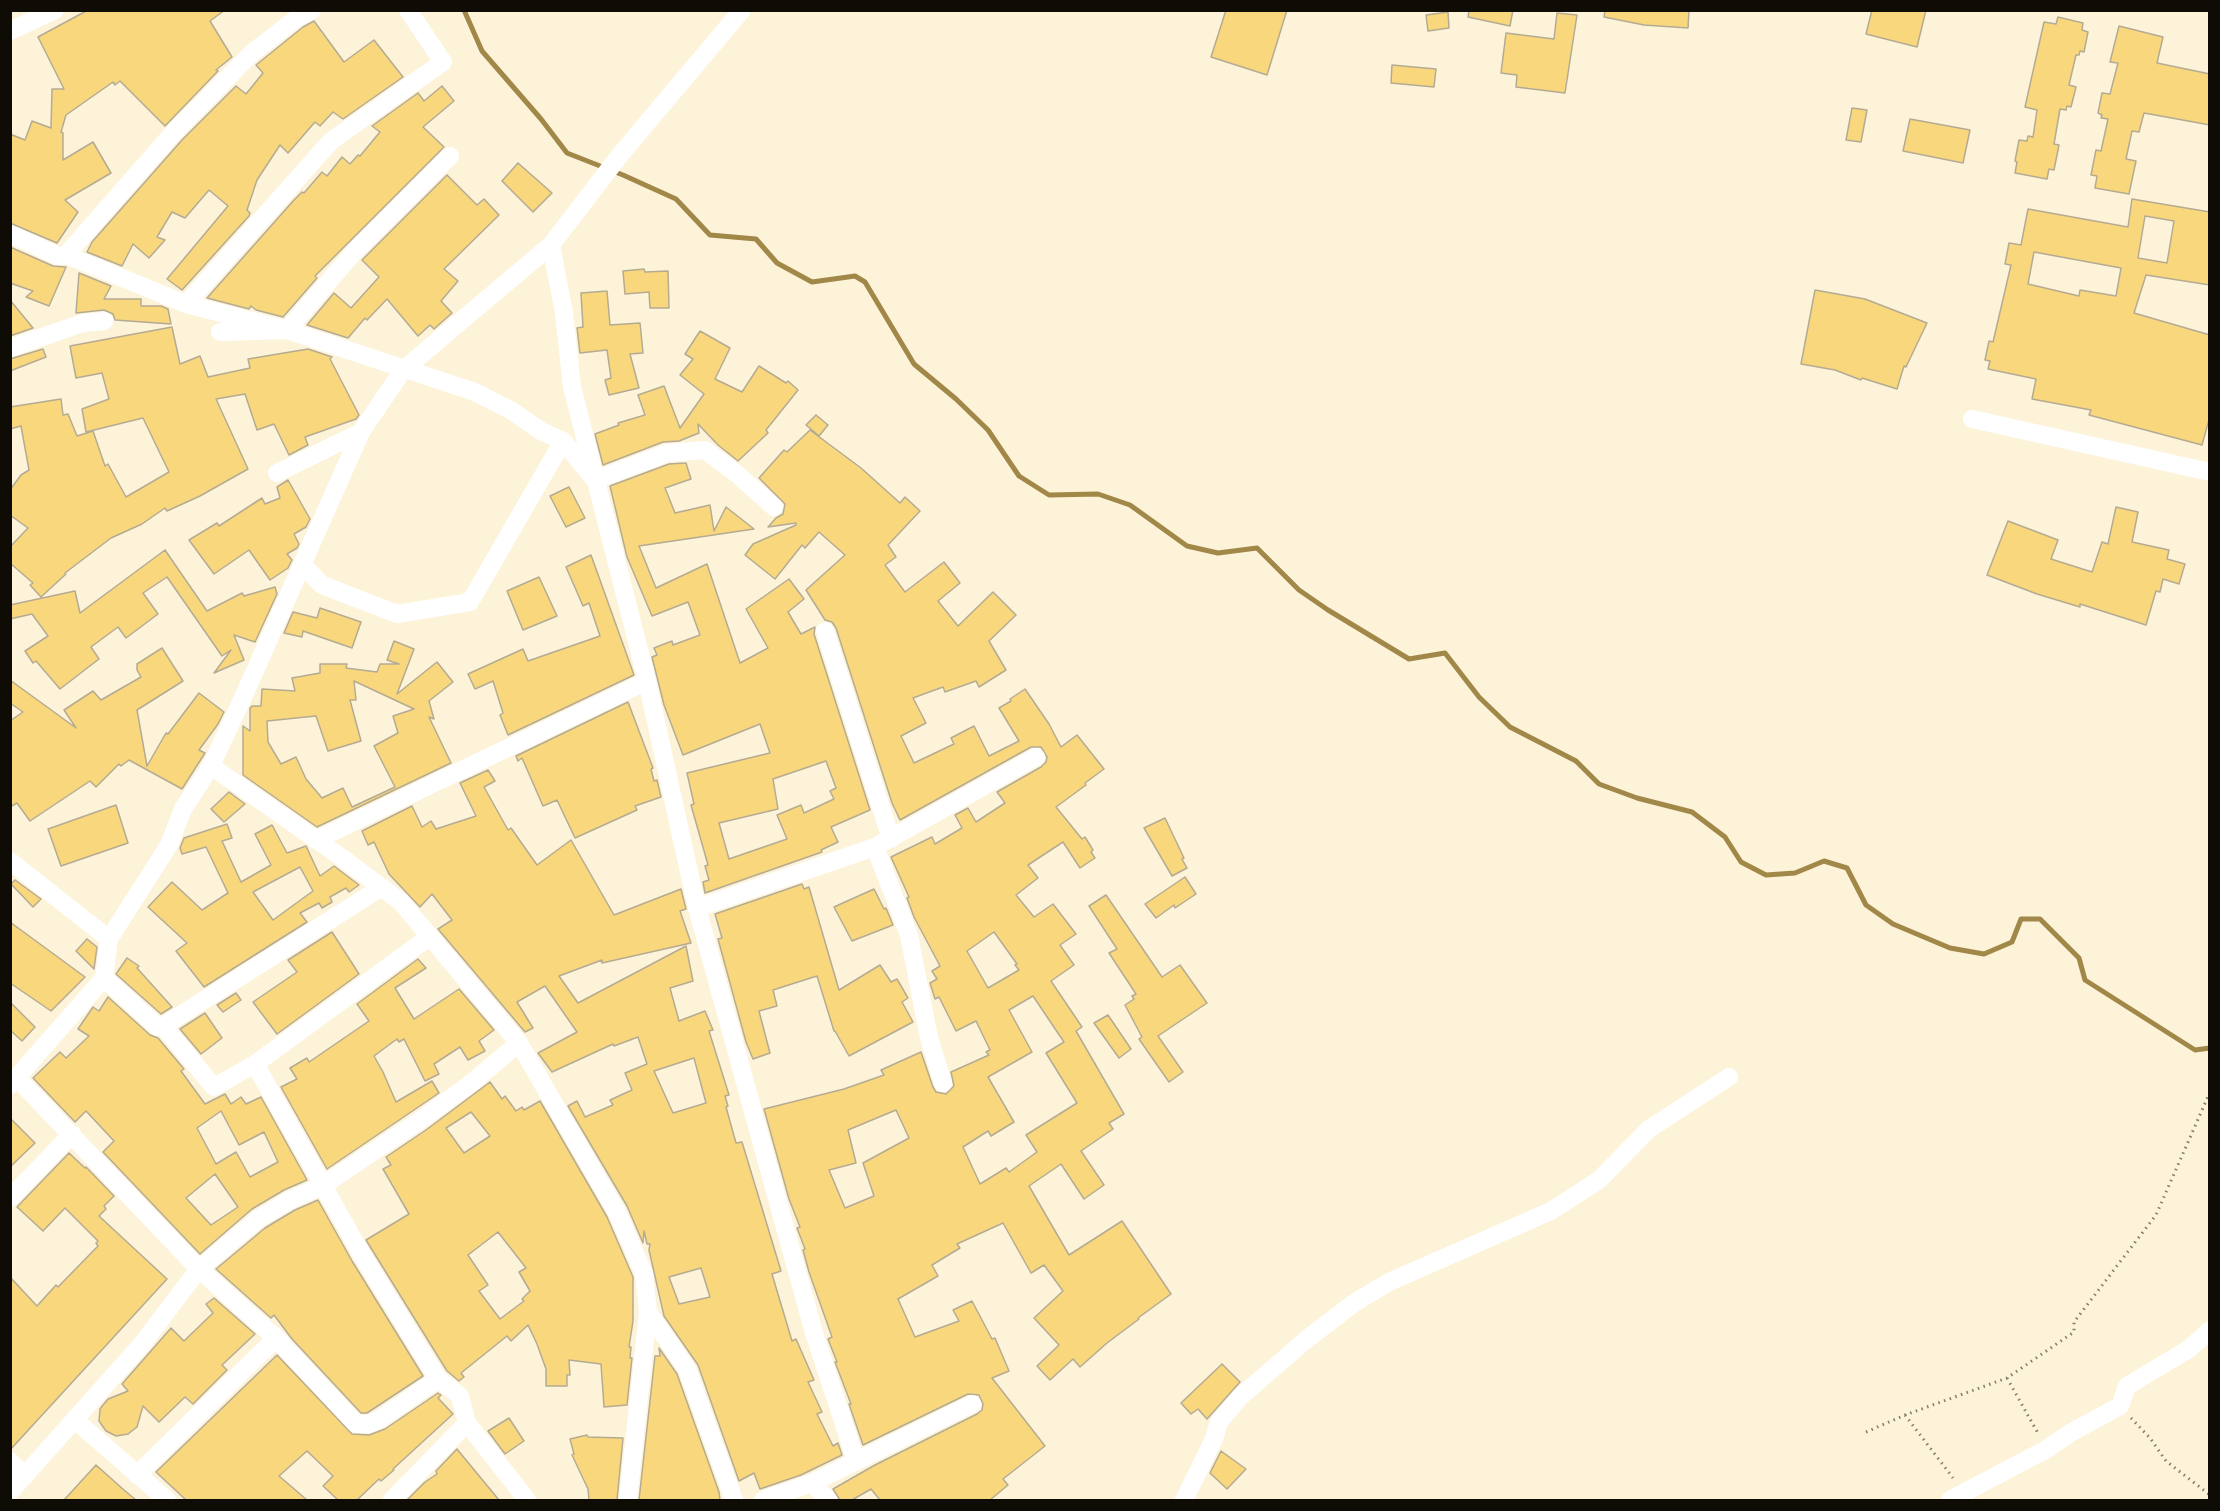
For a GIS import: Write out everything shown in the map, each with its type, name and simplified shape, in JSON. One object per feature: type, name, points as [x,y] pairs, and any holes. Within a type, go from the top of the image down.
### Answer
[{"type":"street","points":[[10,31],[55,10]]},
{"type":"street","points":[[66,255],[174,132],[253,52],[297,18],[312,10]]},
{"type":"street","points":[[186,304],[331,141],[442,62],[408,10]]},
{"type":"street","points":[[438,1379],[380,1419],[369,1424],[356,1424],[276,1338],[200,1269],[72,1134],[14,1082],[104,978],[109,939],[169,845],[183,809],[210,766],[303,565],[361,432],[403,370],[551,245],[620,155],[742,10]]},
{"type":"street","points":[[220,332],[287,330],[355,251],[450,156]]},
{"type":"street","points":[[10,234],[58,256],[66,255],[186,304],[287,330],[475,392],[512,411],[541,431],[563,441],[595,480]]},
{"type":"street","points":[[551,245],[564,312],[572,387],[647,681],[697,908],[814,1333],[856,1461]]},
{"type":"street","points":[[10,348],[83,323],[104,321]]},
{"type":"street","points":[[1972,419],[2210,472]]},
{"type":"street","points":[[277,473],[361,432]]},
{"type":"street","points":[[303,565],[322,585],[397,614],[470,602],[563,441]]},
{"type":"street","points":[[595,480],[667,453],[705,450],[737,474],[774,507]]},
{"type":"street","points":[[825,631],[909,935],[929,1038],[943,1083]]},
{"type":"street","points":[[316,840],[647,681]]},
{"type":"street","points":[[697,908],[883,843],[1036,757]]},
{"type":"street","points":[[210,766],[401,902],[519,1043],[617,1212],[644,1274],[648,1312],[628,1500]]},
{"type":"street","points":[[10,861],[109,939]]},
{"type":"street","points":[[104,978],[158,1027],[163,1026],[382,887]]},
{"type":"street","points":[[163,1026],[214,1087],[255,1064],[429,937]]},
{"type":"street","points":[[10,1492],[142,1344],[200,1269],[258,1219],[290,1200],[322,1186],[419,1121],[470,1084],[519,1043]]},
{"type":"street","points":[[255,1064],[322,1186],[438,1379],[460,1396],[467,1424],[527,1500]]},
{"type":"street","points":[[1184,1500],[1214,1439],[1218,1422],[1240,1397],[1306,1339],[1354,1303],[1389,1282],[1551,1211],[1599,1180],[1649,1129],[1729,1077]]},
{"type":"street","points":[[10,1198],[72,1134]]},
{"type":"street","points":[[648,1312],[687,1369],[734,1500]]},
{"type":"street","points":[[1957,1496],[2047,1449],[2070,1432],[2120,1406],[2127,1386],[2189,1349],[2210,1330]]},
{"type":"street","points":[[137,1475],[276,1338]]},
{"type":"street","points":[[763,1500],[812,1483],[972,1404]]},
{"type":"street","points":[[75,1420],[167,1500]]},
{"type":"street","points":[[392,1500],[467,1424]]},
{"type":"street","points":[[10,1461],[25,1476]]},
{"type":"street","points":[[812,1483],[828,1500]]},
{"type":"path","points":[[1866,1432],[1905,1415],[2007,1378],[2073,1332],[2073,1322],[2156,1215],[2210,1092]]},
{"type":"path","points":[[2007,1378],[2047,1449]]},
{"type":"path","points":[[2120,1406],[2150,1438],[2166,1461],[2210,1495]]},
{"type":"path","points":[[1905,1415],[1957,1496]]},
{"type":"building","points":[[88,10],[225,10],[210,21],[232,57],[216,70],[218,71],[165,126],[120,81],[115,85],[113,82],[66,115],[61,132],[63,133],[63,160],[93,142],[111,173],[65,200],[78,212],[57,243],[10,223],[10,134],[25,140],[32,121],[51,128],[52,89],[64,89],[38,37]]},
{"type":"building","points":[[1226,10],[1287,10],[1267,75],[1211,57]]},
{"type":"building","points":[[1469,10],[1513,10],[1510,26],[1468,17]]},
{"type":"building","points":[[1605,10],[1689,10],[1688,28],[1644,25],[1604,17]]},
{"type":"building","points":[[1872,10],[1926,10],[1917,47],[1866,34]]},
{"type":"building","points":[[1448,12],[1449,28],[1428,31],[1426,15]]},
{"type":"building","points":[[1557,13],[1577,15],[1565,93],[1516,87],[1517,75],[1501,73],[1506,33],[1554,39]]},
{"type":"building","points":[[2058,17],[2083,23],[2082,30],[2088,32],[2084,52],[2080,51],[2079,55],[2076,55],[2069,85],[2076,87],[2071,107],[2067,106],[2066,110],[2060,109],[2054,144],[2059,145],[2054,170],[2049,169],[2047,179],[2015,173],[2017,162],[2015,161],[2019,140],[2027,141],[2028,136],[2033,137],[2037,110],[2025,107],[2044,22],[2056,24]]},
{"type":"building","points":[[314,21],[344,62],[374,40],[403,77],[343,119],[333,112],[320,126],[315,122],[288,153],[280,145],[257,180],[247,210],[250,213],[249,216],[182,290],[167,279],[228,206],[209,190],[185,218],[172,212],[157,237],[165,240],[149,258],[133,244],[122,266],[87,252],[92,242],[182,140],[236,86],[246,94],[263,73],[256,65],[303,27]]},
{"type":"building","points":[[2119,26],[2163,37],[2157,63],[2210,74],[2210,125],[2144,113],[2139,132],[2132,131],[2126,159],[2136,161],[2129,194],[2095,188],[2097,176],[2091,175],[2096,150],[2101,151],[2108,119],[2101,118],[2102,115],[2098,113],[2102,93],[2110,94],[2118,63],[2110,62]]},
{"type":"building","points":[[1392,65],[1436,69],[1434,87],[1391,83]]},
{"type":"building","points":[[442,86],[454,101],[423,127],[444,147],[315,276],[317,278],[283,317],[256,310],[251,306],[249,309],[207,298],[294,200],[302,192],[304,193],[322,172],[327,176],[342,157],[350,164],[358,155],[360,156],[380,132],[372,126],[418,93],[424,101]]},
{"type":"building","points":[[1852,108],[1867,110],[1861,142],[1846,140]]},
{"type":"building","points":[[1910,119],[1970,130],[1963,163],[1903,151]]},
{"type":"building","points":[[518,163],[552,193],[533,212],[502,181]]},
{"type":"building","points":[[447,175],[477,205],[484,199],[499,215],[444,269],[458,281],[441,301],[452,313],[434,329],[430,325],[418,336],[387,299],[367,320],[365,318],[348,338],[307,325],[334,293],[351,308],[379,277],[362,260]]},
{"type":"building","points":[[2132,199],[2210,212],[2210,285],[2146,275],[2134,313],[2210,335],[2210,416],[2202,445],[2089,415],[2091,410],[2032,399],[2036,379],[1988,369],[1990,361],[1985,360],[1989,341],[1993,342],[2011,265],[2005,264],[2009,243],[2021,245],[2028,209],[2128,227]],"holes":[[[2145,216],[2174,221],[2167,263],[2138,258]],[[2034,252],[2121,268],[2116,296],[2080,290],[2079,296],[2028,284]]]},
{"type":"building","points":[[10,247],[53,266],[66,267],[49,306],[26,297],[33,291],[10,283]]},
{"type":"building","points":[[644,269],[645,272],[668,271],[669,308],[650,308],[649,292],[625,294],[623,271]]},
{"type":"building","points":[[79,273],[111,286],[104,299],[141,299],[141,306],[161,306],[168,309],[171,324],[115,320],[113,314],[104,310],[76,313]]},
{"type":"building","points":[[1815,290],[1865,299],[1927,323],[1906,367],[1904,366],[1897,389],[1862,378],[1861,380],[1835,370],[1801,364]]},
{"type":"building","points":[[607,291],[610,325],[640,323],[643,353],[630,354],[639,388],[609,395],[605,380],[611,378],[607,350],[580,353],[577,328],[583,327],[581,293]]},
{"type":"building","points":[[10,300],[33,328],[10,336]]},
{"type":"building","points":[[172,327],[180,364],[200,356],[208,377],[250,368],[248,359],[308,349],[332,357],[330,359],[359,415],[356,419],[305,437],[308,445],[289,455],[274,424],[257,430],[245,394],[216,399],[248,469],[200,496],[167,511],[165,508],[142,524],[111,538],[65,573],[41,597],[30,585],[33,583],[10,563],[10,547],[28,528],[10,515],[10,490],[21,475],[29,470],[21,426],[10,429],[10,407],[61,399],[63,415],[68,414],[77,436],[93,431],[105,466],[108,464],[126,497],[169,472],[143,418],[86,432],[82,409],[109,399],[102,373],[76,378],[70,346]]},
{"type":"building","points":[[700,331],[730,348],[715,379],[742,392],[759,366],[786,383],[788,381],[798,390],[766,430],[768,433],[738,461],[718,445],[698,424],[699,433],[679,441],[663,442],[603,465],[595,434],[619,425],[618,423],[645,415],[638,395],[664,386],[680,428],[704,394],[680,375],[693,359],[685,354]]},
{"type":"building","points":[[43,349],[46,357],[10,371],[10,359]]},
{"type":"building","points":[[816,415],[828,425],[819,436],[806,425]]},
{"type":"building","points":[[810,430],[861,468],[900,503],[905,497],[920,511],[888,545],[896,557],[885,565],[905,592],[944,562],[960,583],[938,601],[958,626],[993,592],[1016,615],[989,641],[1006,670],[979,687],[976,681],[945,692],[943,687],[913,698],[926,723],[901,736],[914,763],[954,744],[951,738],[974,726],[989,756],[1019,741],[999,708],[1025,689],[1049,724],[1061,747],[1077,735],[1104,769],[1056,807],[1082,839],[1085,837],[1095,858],[1080,868],[1063,842],[1028,865],[1038,878],[1016,895],[1034,917],[1053,904],[1076,934],[1060,945],[1074,965],[1051,981],[1082,1027],[1076,1031],[1124,1114],[1109,1123],[1113,1129],[1081,1151],[1104,1185],[1084,1199],[1061,1164],[1029,1186],[1069,1255],[1122,1221],[1171,1294],[1138,1318],[1080,1367],[1073,1359],[1050,1380],[1037,1366],[1059,1345],[1034,1318],[1063,1291],[1044,1265],[1031,1273],[1003,1223],[957,1244],[960,1248],[932,1265],[938,1276],[898,1299],[915,1337],[959,1321],[953,1310],[972,1301],[992,1339],[995,1338],[1009,1371],[992,1378],[1045,1446],[1003,1479],[1008,1485],[990,1500],[880,1500],[871,1489],[852,1500],[840,1500],[833,1489],[875,1465],[977,1414],[982,1410],[983,1404],[979,1395],[968,1394],[863,1445],[828,1339],[832,1337],[809,1272],[803,1250],[805,1249],[797,1228],[800,1227],[789,1199],[764,1109],[844,1089],[884,1075],[881,1070],[921,1052],[933,1087],[936,1092],[946,1094],[954,1086],[951,1072],[989,1055],[986,1052],[990,1050],[976,1021],[956,1031],[939,997],[935,999],[930,983],[937,979],[932,971],[940,966],[914,917],[907,898],[909,897],[891,857],[932,837],[935,844],[962,828],[955,815],[968,808],[976,822],[1005,803],[997,792],[1041,767],[1047,757],[1041,747],[1031,747],[900,820],[892,803],[836,628],[832,622],[825,620],[806,590],[845,555],[819,532],[805,548],[802,545],[775,579],[745,555],[753,544],[796,525],[796,523],[768,527],[783,514],[785,504],[759,478],[784,450],[787,452]],"holes":[[[994,932],[1019,970],[988,988],[967,951]],[[1033,996],[1064,1042],[1046,1053],[1077,1103],[1026,1135],[1037,1152],[1009,1172],[1006,1168],[980,1184],[963,1147],[988,1131],[991,1136],[1014,1122],[988,1077],[1032,1052],[1009,1010]],[[896,1110],[909,1138],[863,1163],[874,1196],[845,1208],[829,1170],[856,1163],[848,1130]]]},
{"type":"building","points":[[686,463],[691,479],[665,488],[675,513],[710,505],[714,531],[726,507],[754,529],[639,546],[656,588],[707,564],[740,663],[768,648],[746,609],[789,579],[804,599],[788,612],[801,634],[815,627],[814,634],[870,810],[831,827],[838,842],[821,850],[822,852],[705,893],[703,882],[709,880],[705,866],[708,865],[691,805],[694,804],[687,773],[770,753],[760,724],[683,755],[664,705],[652,657],[657,655],[654,648],[672,641],[673,645],[700,635],[688,602],[652,616],[627,557],[610,486],[669,464]],"holes":[[[826,761],[836,788],[830,791],[834,799],[804,813],[801,805],[777,815],[787,839],[729,859],[719,823],[778,809],[773,779]]]},
{"type":"building","points":[[288,480],[310,519],[306,527],[294,534],[299,544],[287,554],[292,560],[288,568],[270,580],[249,550],[214,574],[189,540],[217,523],[219,526],[262,498],[265,504],[280,498],[277,487]]},
{"type":"building","points":[[569,487],[585,518],[566,527],[550,496]]},
{"type":"building","points":[[2116,507],[2138,512],[2132,542],[2169,550],[2167,559],[2185,564],[2179,584],[2163,579],[2160,592],[2156,591],[2146,625],[2080,604],[2080,607],[2037,594],[1987,575],[2008,521],[2058,540],[2051,559],[2092,572],[2102,542],[2108,544]]},
{"type":"building","points":[[165,550],[207,611],[242,593],[244,596],[275,587],[277,594],[255,642],[234,635],[244,660],[214,673],[231,650],[222,656],[167,577],[143,593],[158,614],[126,638],[118,627],[91,647],[99,659],[60,689],[36,661],[33,663],[25,651],[48,636],[32,614],[10,619],[10,605],[75,591],[80,613]]},
{"type":"building","points":[[591,555],[634,675],[508,735],[500,715],[503,713],[493,681],[475,689],[468,674],[523,649],[528,661],[600,636],[589,603],[583,606],[566,567]]},
{"type":"building","points":[[539,577],[557,616],[523,630],[507,591]]},
{"type":"building","points":[[320,608],[361,622],[352,648],[303,631],[302,637],[284,633],[293,612],[317,618]]},
{"type":"building","points":[[394,641],[414,649],[397,694],[437,662],[453,682],[429,701],[434,719],[429,717],[451,763],[317,827],[243,775],[243,726],[250,731],[250,708],[261,706],[262,689],[295,691],[292,678],[320,673],[320,664],[347,664],[346,668],[377,672],[380,664],[399,664],[387,660]],"holes":[[[354,681],[414,709],[393,716],[398,733],[374,746],[395,787],[352,807],[343,788],[322,798],[306,779],[296,757],[281,764],[268,742],[267,721],[316,716],[328,751],[361,741],[350,700],[356,700]]]},
{"type":"building","points":[[162,648],[183,681],[137,710],[147,766],[166,733],[168,734],[199,693],[224,712],[199,750],[205,753],[182,789],[129,760],[121,766],[119,764],[96,787],[90,781],[30,821],[17,803],[10,807],[10,721],[23,712],[10,703],[10,680],[76,728],[64,710],[93,691],[101,700],[141,677],[137,664]]},
{"type":"building","points":[[628,702],[653,768],[651,769],[654,781],[657,780],[661,797],[635,806],[637,810],[575,838],[557,800],[543,806],[522,758],[518,761],[516,756]]},
{"type":"building","points":[[488,770],[495,781],[484,787],[508,830],[511,828],[537,865],[571,840],[614,915],[681,889],[686,909],[680,911],[691,943],[602,963],[602,960],[559,976],[578,1003],[686,946],[693,981],[670,988],[679,1021],[705,1011],[713,1030],[709,1031],[729,1095],[725,1096],[728,1106],[726,1107],[736,1143],[742,1142],[781,1271],[772,1274],[792,1341],[796,1339],[814,1380],[808,1382],[822,1412],[817,1414],[833,1446],[838,1443],[842,1455],[801,1475],[760,1489],[754,1473],[739,1481],[698,1365],[664,1316],[649,1250],[650,1244],[647,1244],[644,1231],[643,1243],[627,1206],[568,1106],[577,1101],[585,1117],[613,1105],[610,1100],[632,1090],[625,1073],[647,1064],[638,1037],[614,1046],[613,1044],[552,1072],[538,1053],[577,1032],[545,986],[517,1002],[533,1028],[525,1032],[438,929],[452,920],[432,894],[420,907],[389,874],[374,842],[368,845],[362,831],[412,806],[422,827],[431,821],[436,829],[476,816],[460,783]],"holes":[[[694,1058],[706,1103],[673,1113],[654,1071]],[[701,1268],[710,1297],[679,1304],[669,1277]]]},
{"type":"building","points":[[229,792],[245,804],[224,822],[211,809]]},
{"type":"building","points":[[116,805],[128,843],[61,866],[48,829]]},
{"type":"building","points":[[1165,818],[1187,868],[1172,876],[1144,828]]},
{"type":"building","points":[[227,824],[232,838],[222,841],[241,882],[271,865],[255,834],[272,825],[287,853],[306,846],[320,876],[334,866],[359,885],[349,892],[346,888],[330,897],[332,902],[322,908],[319,903],[300,913],[307,922],[204,987],[176,951],[187,943],[148,907],[172,882],[202,910],[228,893],[206,847],[182,854],[180,848],[184,838]],"holes":[[[300,867],[313,891],[273,920],[253,892]]]},
{"type":"building","points":[[1185,877],[1196,894],[1175,908],[1174,905],[1156,918],[1145,904]]},
{"type":"building","points":[[15,880],[41,899],[33,907],[11,884]]},
{"type":"building","points":[[802,884],[804,889],[809,887],[839,990],[880,965],[891,982],[897,979],[908,998],[902,1002],[913,1022],[849,1056],[834,1031],[817,976],[773,990],[777,1006],[759,1011],[770,1053],[753,1059],[746,1042],[718,939],[722,938],[715,914]]},
{"type":"building","points":[[874,889],[893,925],[852,941],[834,907]]},
{"type":"building","points":[[1106,895],[1162,977],[1180,965],[1207,1003],[1158,1036],[1183,1072],[1169,1082],[1139,1039],[1142,1037],[1125,1005],[1134,999],[1132,996],[1136,994],[1109,953],[1117,949],[1089,906]]},
{"type":"building","points":[[10,922],[85,977],[51,1011],[10,983]]},
{"type":"building","points":[[332,932],[359,974],[277,1034],[253,1002],[297,972],[288,960]]},
{"type":"building","points":[[87,939],[97,947],[94,969],[76,951]]},
{"type":"building","points":[[127,958],[139,966],[137,968],[172,1007],[161,1014],[116,974]]},
{"type":"building","points":[[418,959],[426,968],[395,988],[414,1019],[459,989],[494,1030],[479,1041],[485,1051],[468,1060],[460,1047],[434,1064],[439,1074],[425,1081],[404,1039],[399,1042],[397,1039],[374,1056],[396,1102],[432,1081],[439,1093],[327,1169],[281,1087],[297,1079],[290,1068],[307,1058],[309,1062],[369,1021],[357,1004]]},
{"type":"building","points":[[236,993],[241,1000],[223,1012],[217,1005]]},
{"type":"building","points":[[108,997],[150,1035],[158,1038],[184,1069],[181,1071],[205,1104],[225,1094],[231,1104],[241,1097],[246,1104],[261,1097],[307,1180],[284,1190],[252,1209],[200,1254],[103,1152],[114,1141],[86,1111],[75,1122],[33,1078],[60,1052],[66,1058],[89,1036],[78,1029],[93,1007],[99,1011]],"holes":[[[221,1111],[239,1145],[264,1132],[278,1162],[250,1177],[236,1152],[216,1164],[197,1128]],[[215,1174],[238,1207],[211,1225],[186,1198]]]},
{"type":"building","points":[[10,1002],[35,1027],[22,1041],[10,1030]]},
{"type":"building","points":[[205,1013],[222,1038],[201,1054],[180,1029]]},
{"type":"building","points":[[1108,1015],[1131,1049],[1119,1058],[1094,1023]]},
{"type":"building","points":[[490,1082],[502,1099],[505,1096],[516,1111],[522,1107],[524,1110],[540,1101],[607,1217],[633,1277],[633,1321],[629,1347],[631,1347],[630,1358],[632,1358],[627,1405],[604,1407],[601,1364],[569,1360],[570,1375],[567,1375],[567,1386],[546,1386],[546,1369],[528,1325],[511,1341],[507,1336],[461,1373],[464,1377],[459,1381],[447,1371],[366,1240],[409,1214],[383,1169],[391,1165],[386,1157]],"holes":[[[471,1112],[490,1136],[464,1153],[446,1128]],[[498,1232],[526,1268],[519,1272],[530,1291],[522,1299],[524,1301],[500,1319],[479,1291],[488,1285],[468,1255]]]},
{"type":"building","points":[[10,1118],[35,1143],[10,1167]]},
{"type":"building","points":[[69,1153],[114,1196],[104,1206],[106,1209],[99,1216],[167,1279],[10,1450],[10,1277],[37,1306],[98,1246],[96,1243],[98,1241],[65,1208],[43,1231],[17,1207]]},
{"type":"building","points":[[318,1200],[352,1261],[423,1376],[367,1413],[361,1413],[292,1339],[274,1315],[271,1318],[216,1269],[265,1228],[295,1210]]},
{"type":"building","points":[[214,1298],[255,1334],[222,1365],[227,1370],[193,1404],[185,1397],[159,1422],[143,1406],[137,1427],[128,1434],[116,1436],[106,1431],[99,1421],[100,1409],[103,1405],[108,1399],[128,1391],[122,1384],[171,1328],[184,1341],[213,1313],[206,1304]]},
{"type":"building","points":[[659,1348],[677,1374],[720,1500],[639,1500],[655,1356],[660,1356]]},
{"type":"building","points":[[277,1355],[352,1434],[369,1435],[385,1429],[438,1393],[441,1395],[438,1398],[453,1414],[394,1470],[381,1481],[379,1479],[357,1500],[338,1500],[323,1486],[333,1476],[307,1451],[279,1476],[307,1500],[186,1500],[156,1472]]},
{"type":"building","points":[[1222,1364],[1240,1382],[1207,1419],[1198,1409],[1191,1414],[1181,1403]]},
{"type":"building","points":[[509,1418],[524,1441],[505,1454],[488,1431]]},
{"type":"building","points":[[587,1435],[588,1437],[623,1438],[617,1500],[589,1500],[588,1489],[572,1455],[574,1454],[570,1439]]},
{"type":"building","points":[[457,1449],[499,1500],[407,1500],[425,1482],[437,1474],[436,1471]]},
{"type":"building","points":[[1221,1451],[1246,1469],[1227,1489],[1210,1473]]},
{"type":"building","points":[[96,1465],[124,1490],[136,1500],[64,1500]]},
{"type":"waterway","points":[[464,10],[482,51],[567,153],[676,199],[710,235],[756,239],[777,263],[812,282],[855,276],[865,282],[914,364],[956,399],[988,430],[1019,476],[1049,495],[1098,494],[1130,505],[1187,546],[1218,553],[1257,548],[1299,590],[1409,659],[1445,653],[1479,697],[1510,727],[1576,761],[1599,784],[1637,798],[1692,812],[1725,837],[1741,862],[1766,875],[1795,873],[1824,861],[1847,868],[1866,905],[1893,924],[1950,948],[1984,954],[2012,942],[2021,919],[2040,919],[2079,958],[2085,980],[2195,1050],[2210,1048]]}]
